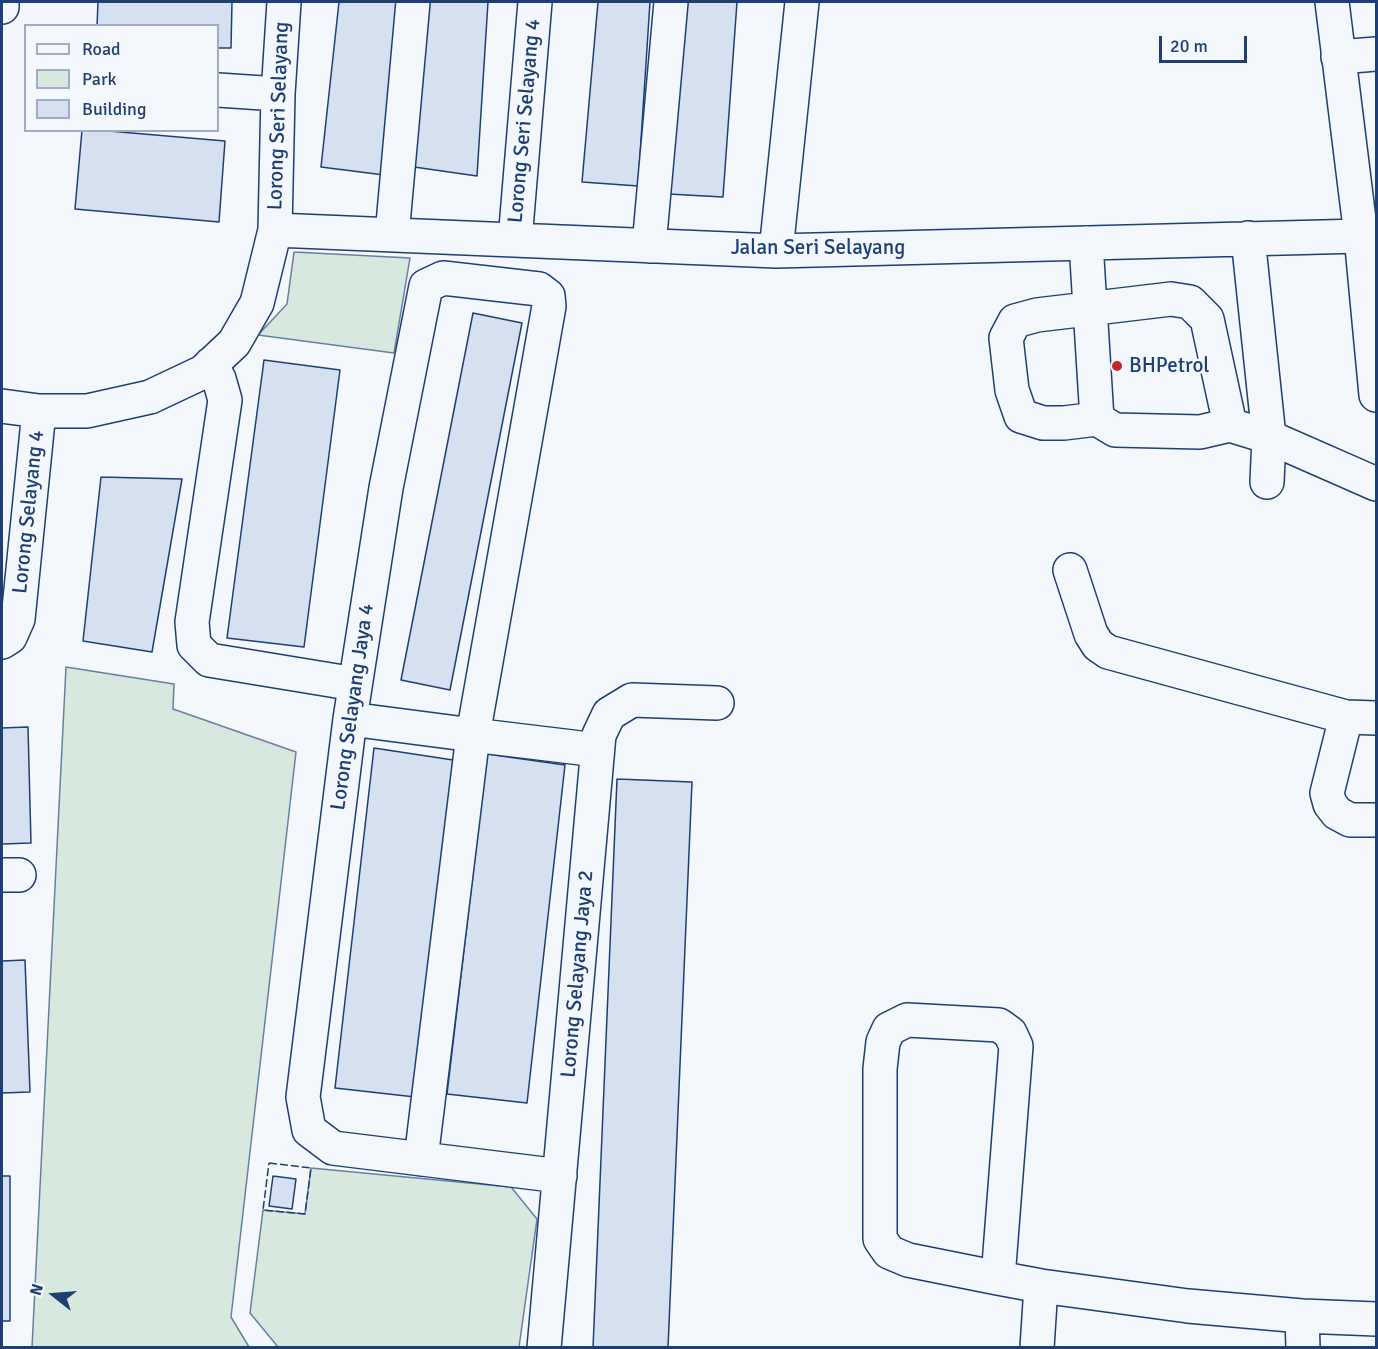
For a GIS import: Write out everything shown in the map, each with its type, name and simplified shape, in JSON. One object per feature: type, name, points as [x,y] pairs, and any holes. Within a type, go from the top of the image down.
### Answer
[{"type":"street","points":[[2,2],[2,7]]},
{"type":"street","name":"Lorong Seri Selayang","points":[[2,406],[39,411],[87,411],[150,397],[203,372],[234,343],[257,303],[275,230],[278,94],[284,2]]},
{"type":"street","points":[[392,235],[413,2]]},
{"type":"street","name":"Lorong Seri Selayang 4","points":[[515,240],[535,2]]},
{"type":"street","points":[[648,246],[671,2]]},
{"type":"street","points":[[776,251],[801,2]]},
{"type":"street","points":[[1332,2],[1361,236],[1377,395]]},
{"type":"street","points":[[1338,57],[1377,54]]},
{"type":"street","points":[[219,90],[278,94]]},
{"type":"street","name":"Jalan Seri Selayang","points":[[275,230],[776,251],[1361,236]]},
{"type":"street","points":[[1248,238],[1269,437],[1268,482]]},
{"type":"street","points":[[1086,243],[1097,418]]},
{"type":"street","name":"Lorong Selayang Jaya 4","points":[[421,1159],[333,1148],[309,1130],[303,1097],[350,719],[386,488],[426,286],[443,278],[540,289],[548,296],[549,306],[473,735]]},
{"type":"street","points":[[1230,425],[1207,319],[1190,302],[1171,299],[1037,315],[1015,321],[1006,338],[1012,390],[1021,416],[1042,423],[1064,423],[1097,418],[1115,430],[1200,432],[1230,425],[1269,437],[1377,484]]},
{"type":"street","points":[[212,364],[219,378],[225,400],[192,622],[194,645],[209,660],[355,684]]},
{"type":"street","name":"Lorong Selayang 4","points":[[2,642],[10,637],[18,619],[39,411]]},
{"type":"street","points":[[1070,570],[1091,634],[1098,645],[1108,652],[1361,718],[1328,793],[1330,804],[1337,813],[1350,820],[1377,820]]},
{"type":"street","name":"Lorong Selayang Jaya 2","points":[[544,1347],[599,735],[609,714],[632,700],[717,703]]},
{"type":"street","points":[[350,719],[597,750]]},
{"type":"street","points":[[473,735],[421,1159],[560,1176]]},
{"type":"street","points":[[998,1278],[1016,1046],[1010,1034],[999,1025],[908,1020],[889,1029],[883,1042],[880,1069],[880,1239],[889,1252],[908,1260],[1041,1287],[1188,1306],[1303,1332],[1377,1319]]},
{"type":"street","points":[[1037,1347],[1041,1287]]},
{"type":"green space","points":[[294,252],[410,258],[394,353],[258,335],[287,304]]},
{"type":"green space","points":[[66,667],[174,684],[173,709],[296,752],[231,1317],[249,1347],[32,1347]]},
{"type":"green space","points":[[311,1168],[511,1187],[537,1219],[519,1347],[278,1347],[250,1313],[263,1210],[305,1214]]},
{"type":"building","points":[[98,2],[232,2],[231,48],[219,48],[219,24],[97,24]]},
{"type":"building","points":[[339,2],[398,2],[384,175],[321,167]]},
{"type":"building","points":[[428,2],[488,2],[477,176],[414,167]]},
{"type":"building","points":[[598,2],[650,2],[638,186],[582,182]]},
{"type":"building","points":[[684,2],[737,2],[723,197],[668,194]]},
{"type":"building","points":[[82,132],[120,132],[225,141],[219,222],[75,209]]},
{"type":"building","points":[[473,313],[522,323],[450,690],[401,680]]},
{"type":"building","points":[[264,360],[340,370],[304,647],[227,638]]},
{"type":"building","points":[[101,477],[182,479],[152,652],[83,641]]},
{"type":"building","points":[[28,727],[31,843],[2,844],[2,728]]},
{"type":"building","points":[[374,748],[453,760],[415,1097],[335,1088]]},
{"type":"building","points":[[487,754],[565,765],[527,1103],[447,1094]]},
{"type":"building","points":[[617,779],[692,782],[668,1348],[593,1348]]},
{"type":"building","points":[[25,960],[30,1092],[2,1093],[2,961]]},
{"type":"building","points":[[2,1176],[10,1176],[10,1321],[2,1321]]},
{"type":"building","points":[[273,1176],[296,1179],[292,1209],[269,1206]]},
{"type":"fence","points":[[269,1163],[311,1168],[305,1214],[263,1210],[269,1163]]},
{"type":"place","name":"BHPetrol","points":[[1117,366]]}]
